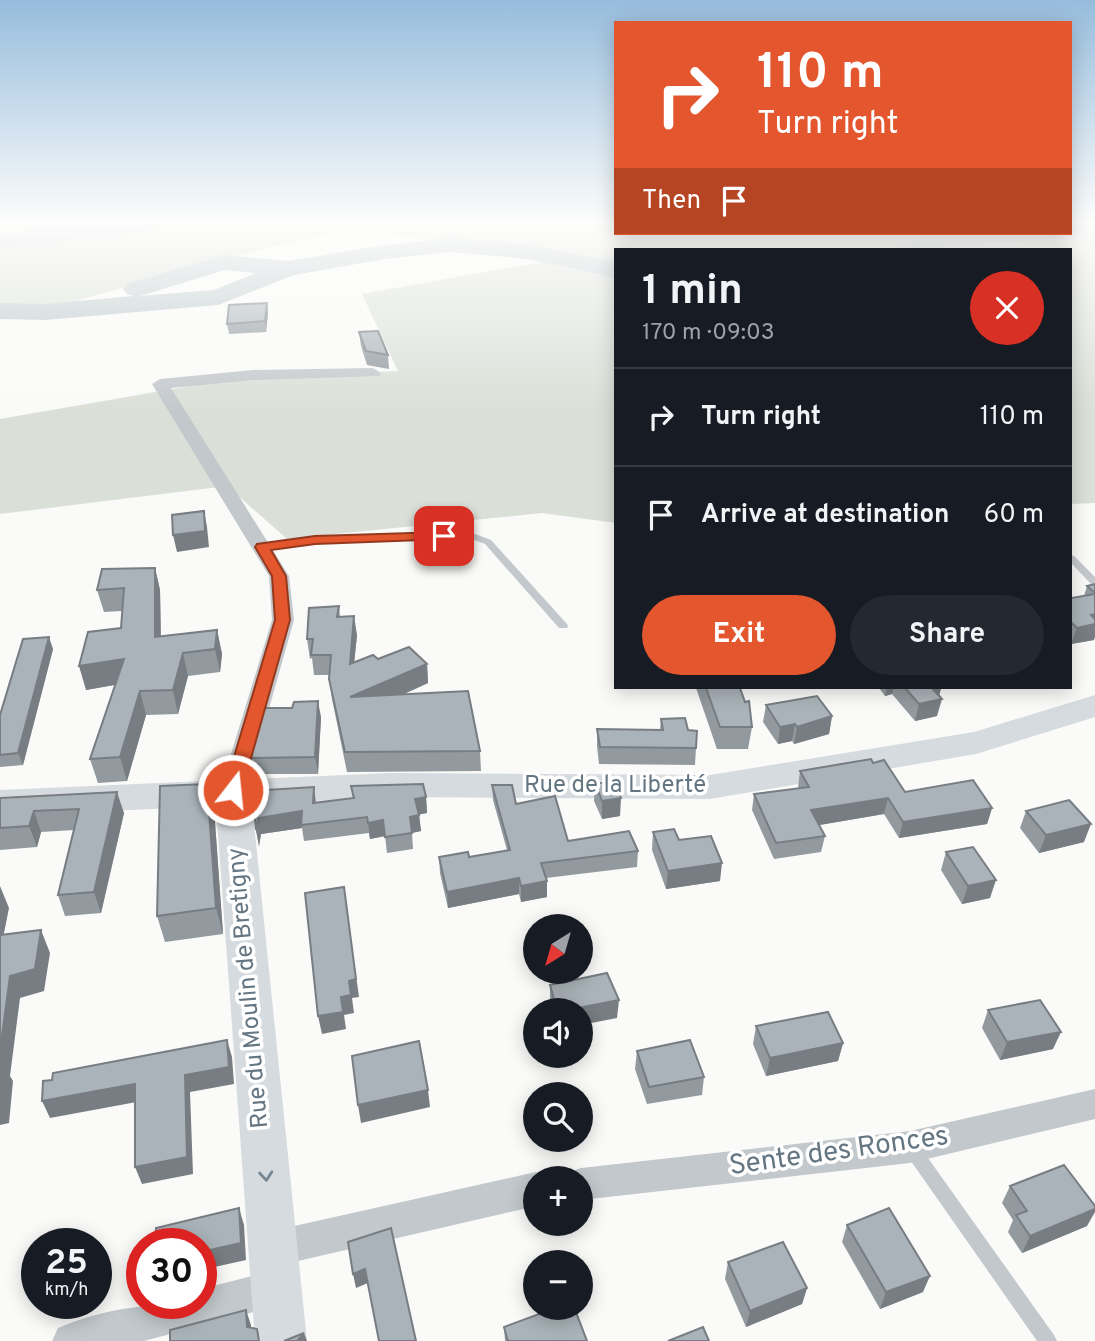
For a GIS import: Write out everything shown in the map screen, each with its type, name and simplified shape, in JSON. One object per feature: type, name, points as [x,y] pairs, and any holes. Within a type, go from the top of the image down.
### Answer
[{"type":"street","name":"Rue du Moulin de Bretigny","points":[[281,1341],[233,790],[282,620],[279,576],[215,478],[160,384],[253,375],[373,373]]},
{"type":"street","name":"Rue de la Liberté","points":[[0,803],[233,790],[391,785],[710,788],[976,743],[1095,706]]},
{"type":"street","name":"Sente des Ronces","points":[[593,1183],[910,1147],[1095,1104]]},
{"type":"street","points":[[71,1341],[274,1268],[523,1193]]},
{"type":"lane","points":[[262,547],[315,540],[470,535],[488,542],[563,626]]},
{"type":"lane","points":[[1072,559],[1095,583]]},
{"type":"lane","points":[[910,1147],[1048,1341]]},
{"type":"shaded area","points":[[0,287],[127,287],[58,306],[0,307]]},
{"type":"shaded area","points":[[404,287],[614,287],[614,523],[542,513],[287,539],[227,486],[0,514],[0,419],[236,378],[398,371],[362,294]]},
{"type":"shaded area","points":[[1072,287],[1095,287],[1095,503],[1072,504]]},
{"type":"building","points":[[267,303],[265,321],[227,324],[229,305]]},
{"type":"building","points":[[378,331],[388,355],[366,351],[359,332]]},
{"type":"building","points":[[204,511],[205,531],[173,535],[172,515]]},
{"type":"building","points":[[155,568],[155,637],[217,630],[215,649],[183,653],[173,690],[140,691],[120,757],[90,759],[124,659],[79,666],[88,632],[121,628],[124,588],[97,590],[102,569]]},
{"type":"building","points":[[1095,584],[1095,593],[1087,586]]},
{"type":"building","points":[[1095,594],[1095,614],[1091,615],[1095,624],[1077,628],[1072,623],[1072,598]]},
{"type":"building","points":[[339,606],[337,617],[354,616],[350,664],[373,655],[378,659],[409,647],[427,664],[350,697],[468,691],[480,751],[345,752],[329,679],[331,655],[311,655],[313,639],[307,639],[309,608]]},
{"type":"building","points":[[49,637],[18,753],[0,755],[0,715],[23,639]]},
{"type":"building","points":[[706,689],[740,689],[745,702],[749,701],[752,727],[720,727]]},
{"type":"building","points":[[906,689],[933,689],[942,699],[919,704]]},
{"type":"building","points":[[817,696],[832,716],[797,727],[795,724],[780,727],[766,705]]},
{"type":"building","points":[[318,701],[315,757],[250,758],[264,708],[292,708],[294,702]]},
{"type":"building","points":[[685,718],[688,730],[697,731],[696,748],[600,747],[597,729],[663,730],[661,719]]},
{"type":"building","points":[[871,759],[873,763],[884,760],[905,792],[973,780],[992,808],[903,822],[888,798],[811,810],[825,836],[776,843],[754,794],[809,787],[800,771]]},
{"type":"building","points":[[595,783],[615,783],[621,798],[602,801]]},
{"type":"building","points":[[207,784],[216,908],[157,916],[160,786]]},
{"type":"building","points":[[423,784],[426,797],[415,799],[419,815],[410,817],[412,833],[385,837],[383,820],[368,823],[367,817],[301,825],[302,811],[258,818],[256,830],[252,791],[314,787],[313,803],[354,798],[351,786]]},
{"type":"building","points":[[492,785],[512,785],[516,804],[555,796],[568,841],[629,831],[638,851],[541,863],[547,881],[521,886],[519,878],[447,892],[439,857],[468,852],[469,857],[510,850]]},
{"type":"building","points":[[117,792],[94,892],[58,895],[79,809],[34,811],[29,826],[0,828],[0,798]]},
{"type":"building","points":[[1069,800],[1091,824],[1046,835],[1026,811]]},
{"type":"building","points":[[674,829],[679,840],[711,836],[722,863],[668,871],[653,832]]},
{"type":"building","points":[[973,847],[996,880],[968,886],[946,852]]},
{"type":"building","points":[[344,887],[356,979],[349,981],[351,995],[341,997],[343,1012],[318,1016],[305,893]]},
{"type":"building","points":[[41,930],[35,969],[10,976],[0,1051],[0,935]]},
{"type":"building","points":[[607,973],[619,1000],[593,1005],[593,998],[554,998],[550,985],[593,984],[593,976]]},
{"type":"building","points":[[1040,1000],[1061,1032],[1007,1042],[988,1010]]},
{"type":"building","points":[[828,1012],[843,1043],[770,1058],[756,1026]]},
{"type":"building","points":[[227,1040],[229,1067],[185,1075],[187,1157],[135,1167],[135,1084],[42,1101],[43,1081],[52,1080],[53,1073]]},
{"type":"building","points":[[690,1040],[704,1077],[649,1087],[637,1051]]},
{"type":"building","points":[[419,1041],[428,1090],[358,1105],[352,1056]]},
{"type":"building","points":[[1064,1165],[1095,1209],[1030,1236],[1016,1215],[1027,1211],[1010,1186]]},
{"type":"building","points":[[239,1208],[241,1243],[217,1248],[217,1228],[156,1228]]},
{"type":"building","points":[[889,1208],[930,1276],[886,1292],[847,1225]]},
{"type":"building","points":[[391,1228],[416,1341],[379,1341],[365,1269],[353,1274],[348,1242]]},
{"type":"building","points":[[783,1242],[807,1288],[750,1311],[728,1262]]},
{"type":"building","points":[[246,1310],[247,1327],[257,1329],[259,1341],[170,1341],[170,1330]]},
{"type":"building","points":[[523,1320],[579,1320],[587,1341],[508,1341],[504,1327]]},
{"type":"building","points":[[703,1327],[709,1341],[668,1341]]},
{"type":"building","points":[[304,1333],[297,1341],[284,1341]]},
{"type":"waterway","points":[[136,289],[144,287]]},
{"type":"waterway","points":[[0,311],[45,312],[218,297],[244,287]]},
{"type":"route","points":[[233,790],[282,620],[279,576],[262,547],[315,540],[444,536]]}]
